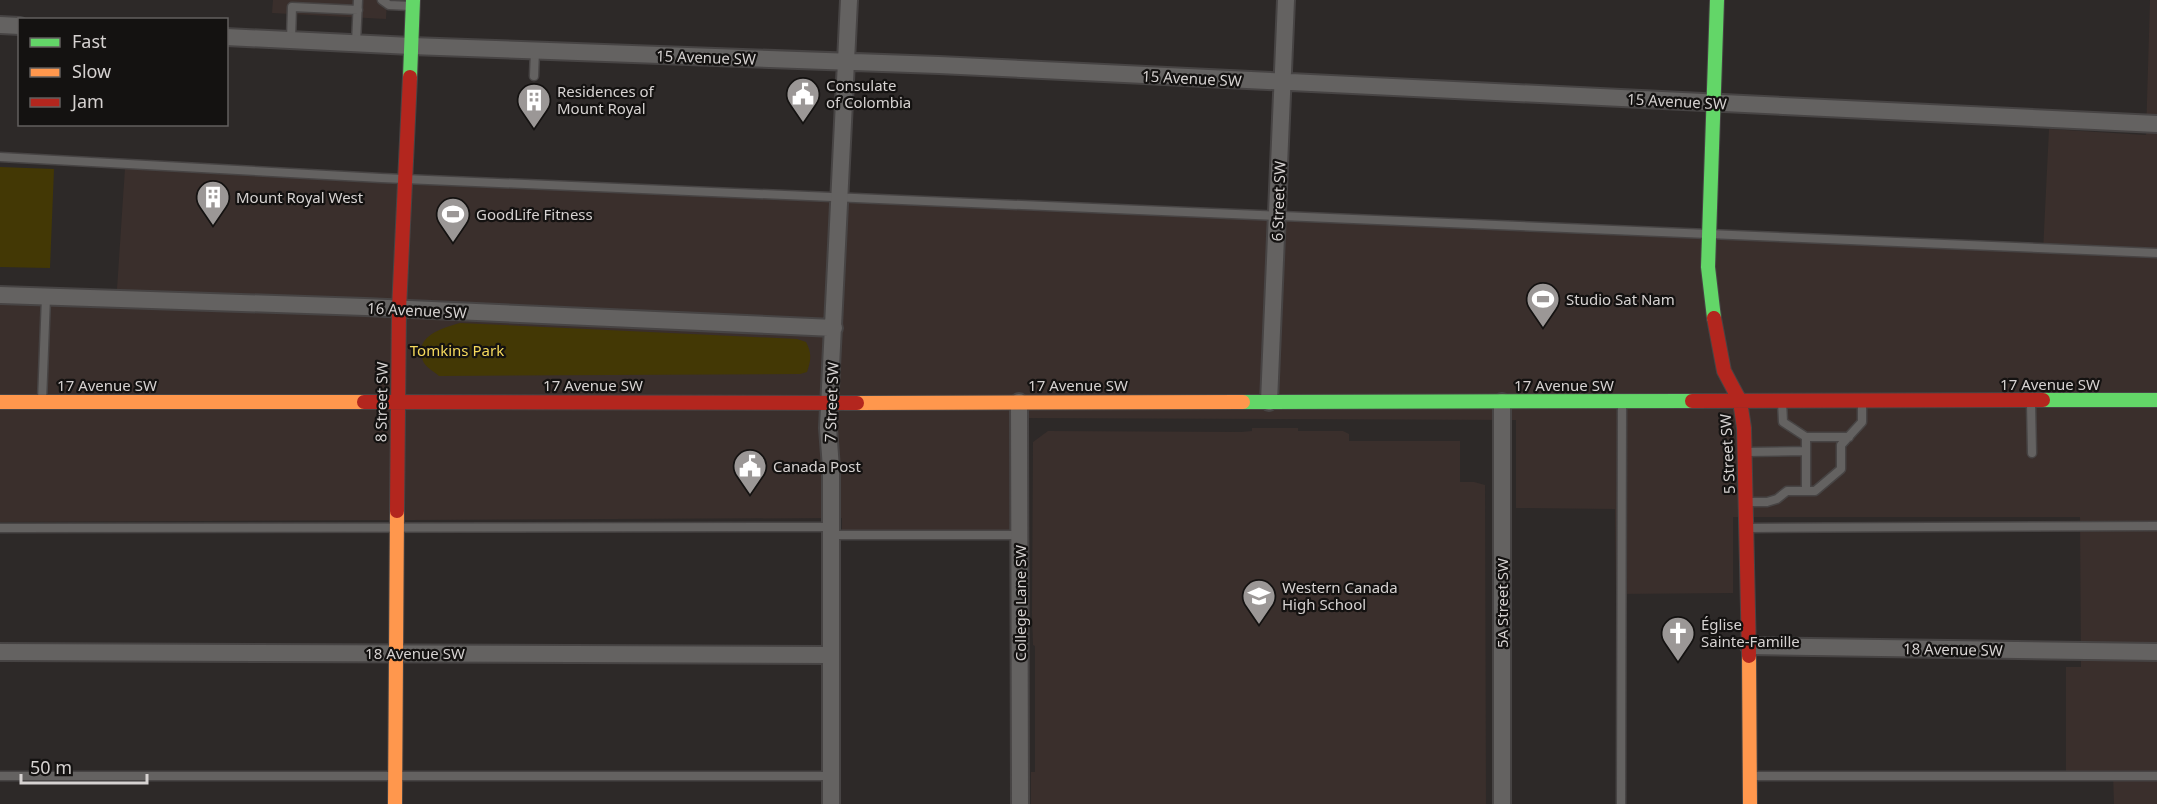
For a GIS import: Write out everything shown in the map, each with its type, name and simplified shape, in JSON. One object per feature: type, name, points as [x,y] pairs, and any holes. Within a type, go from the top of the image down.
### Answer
[{"type":"main road","name":"5 Street SW","points":[[1717,0],[1708,267],[1722,363],[1726,378],[1740,401],[1745,452],[1750,804]]},
{"type":"main road","name":"8 Street SW","points":[[395,804],[399,309],[413,3]]},
{"type":"main road","name":"17 Avenue SW","points":[[0,402],[2157,400]]},
{"type":"street","name":"7 Street SW","points":[[831,804],[831,468],[828,428],[849,0]]},
{"type":"street","name":"6 Street SW","points":[[1269,402],[1286,0]]},
{"type":"street","points":[[0,25],[18,26]]},
{"type":"street","name":"15 Avenue SW","points":[[228,37],[846,62],[2157,124]]},
{"type":"street","name":"16 Avenue SW","points":[[0,295],[834,328]]},
{"type":"street","name":"College Lane SW","points":[[1019,402],[1020,804]]},
{"type":"street","name":"5A Street SW","points":[[1502,402],[1502,804]]},
{"type":"street","name":"18 Avenue SW","points":[[1749,646],[2157,652]]},
{"type":"street","name":"18 Avenue SW","points":[[0,652],[830,655]]},
{"type":"lane","points":[[356,43],[358,0]]},
{"type":"lane","points":[[382,0],[389,5],[413,3]]},
{"type":"lane","points":[[291,40],[294,3],[358,10]]},
{"type":"lane","points":[[534,76],[535,50]]},
{"type":"lane","points":[[0,157],[405,179],[2157,253]]},
{"type":"lane","points":[[42,401],[46,297]]},
{"type":"lane","points":[[1746,502],[1767,502],[1777,499],[1787,491],[1815,491],[1841,469],[1841,445],[1862,423],[1862,401]]},
{"type":"lane","points":[[2031,401],[2032,453]]},
{"type":"lane","points":[[1621,804],[1622,402]]},
{"type":"lane","points":[[1782,402],[1783,422],[1806,437],[1849,437]]},
{"type":"lane","points":[[1806,437],[1806,491]]},
{"type":"lane","points":[[1745,452],[1806,451]]},
{"type":"lane","points":[[1746,528],[2157,526]]},
{"type":"lane","points":[[0,528],[830,531],[1020,535]]},
{"type":"lane","points":[[1622,576],[1633,576]]},
{"type":"lane","points":[[0,776],[831,776]]},
{"type":"lane","points":[[1750,776],[2157,776]]},
{"type":"shaded area","points":[[273,0],[387,0],[386,19],[272,13]]},
{"type":"shaded area","points":[[2150,0],[2157,0],[2157,804],[2114,804],[2113,774],[2066,773],[2066,667],[2081,667],[2080,517],[1733,517],[1733,593],[1616,594],[1615,509],[1516,508],[1516,420],[1009,418],[1010,533],[842,531],[842,518],[0,522],[0,298],[116,304],[125,168],[2043,252],[2049,129],[2146,135]]},
{"type":"shaded area","name":"Western Canada High School","points":[[1252,428],[1343,431],[1349,434],[1349,441],[1460,441],[1460,482],[1485,485],[1486,804],[1031,804],[1031,772],[1035,772],[1035,646],[1033,645],[1032,614],[1033,442],[1048,431],[1241,432],[1252,431]]},
{"type":"green space","points":[[0,167],[54,169],[50,268],[0,267]]},
{"type":"green space","name":"Tomkins Park","points":[[460,323],[797,339],[806,342],[810,360],[807,372],[800,374],[439,376],[424,363],[421,354],[422,346],[430,335]]},
{"type":"traffic: fast","points":[[410,77],[413,0]]},
{"type":"traffic: fast","points":[[1714,318],[1708,267],[1717,0]]},
{"type":"traffic: fast","points":[[2043,400],[2157,400]]},
{"type":"traffic: fast","points":[[1243,402],[1692,401]]},
{"type":"traffic: slow","points":[[0,402],[364,402]]},
{"type":"traffic: slow","points":[[857,403],[1243,402]]},
{"type":"traffic: slow","points":[[395,804],[397,511]]},
{"type":"traffic: slow","points":[[1749,656],[1750,804]]},
{"type":"traffic: jam","points":[[397,511],[399,309],[410,77]]},
{"type":"traffic: jam","points":[[1714,318],[1724,371],[1740,401],[1744,428],[1749,656]]},
{"type":"traffic: jam","points":[[1692,401],[2043,400]]},
{"type":"traffic: jam","points":[[364,402],[857,403]]},
{"type":"place","name":"Consulate of Colombia","points":[[803,123]]},
{"type":"place","name":"Residences of Mount Royal","points":[[534,129]]},
{"type":"place","name":"Mount Royal West","points":[[213,226]]},
{"type":"place","name":"GoodLife Fitness","points":[[453,243]]},
{"type":"place","name":"Studio Sat Nam","points":[[1543,328]]},
{"type":"place","name":"Canada Post","points":[[750,495]]},
{"type":"place","name":"Western Canada High School","points":[[1259,625]]},
{"type":"place","name":"Église Sainte-Famille","points":[[1678,662]]}]
